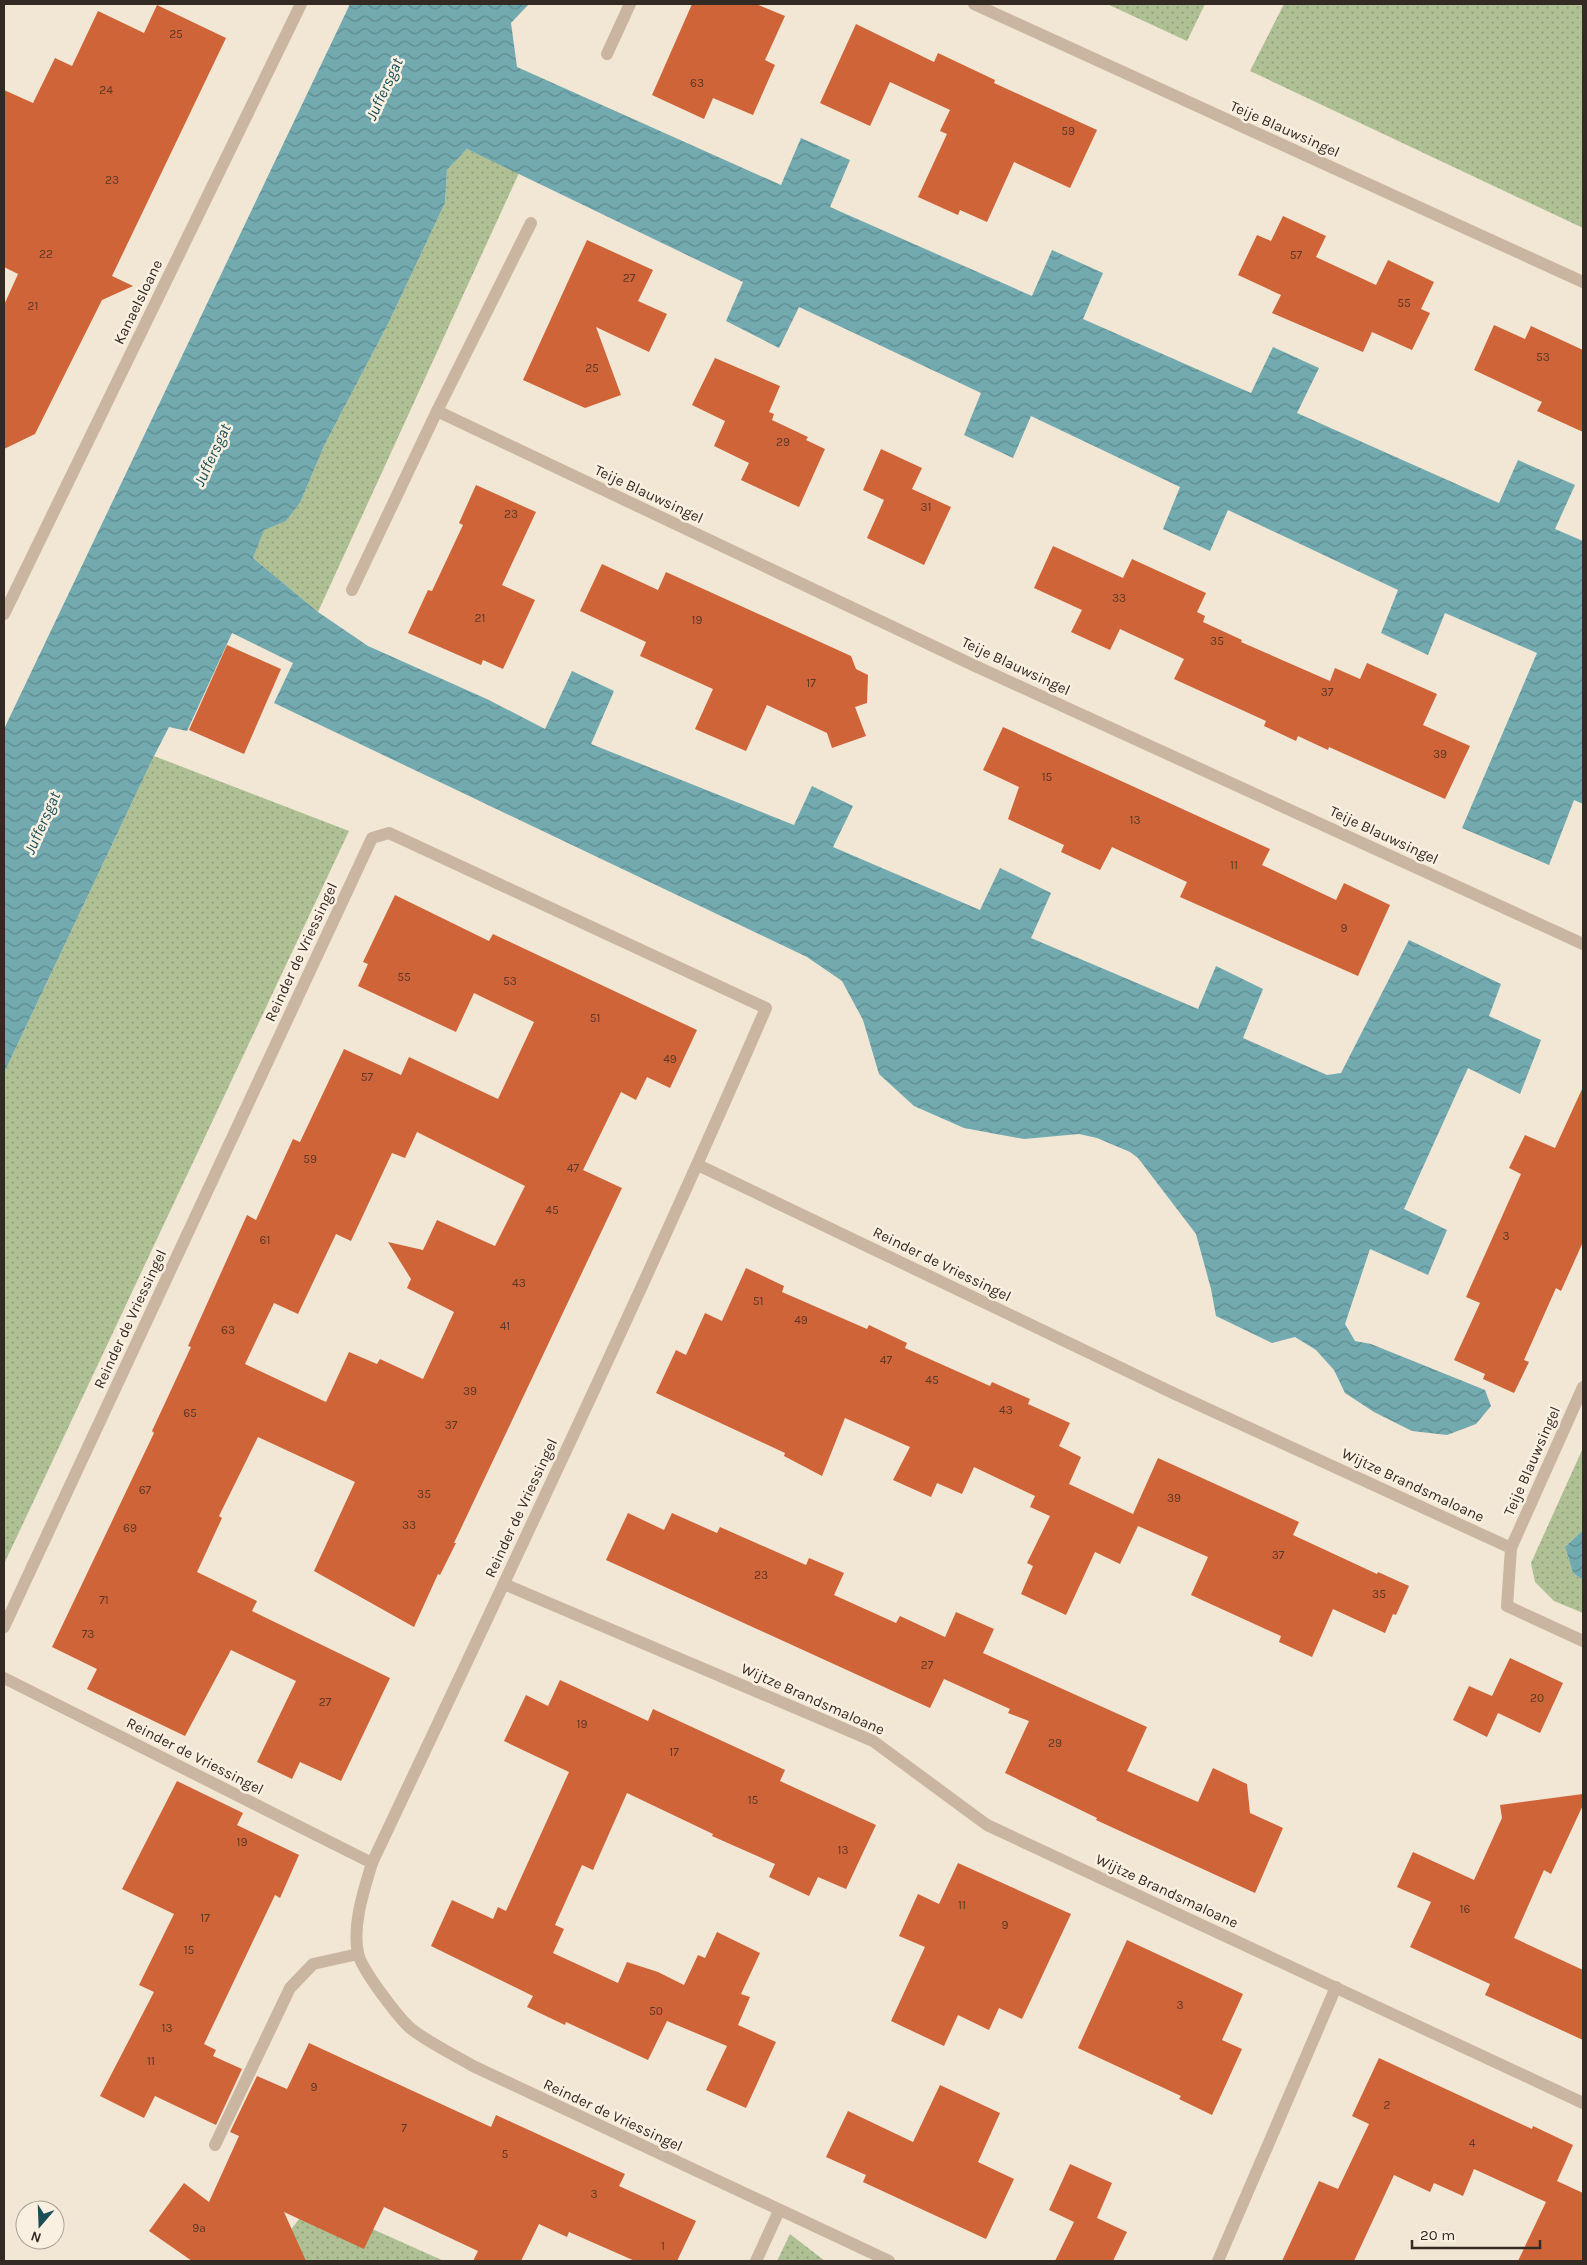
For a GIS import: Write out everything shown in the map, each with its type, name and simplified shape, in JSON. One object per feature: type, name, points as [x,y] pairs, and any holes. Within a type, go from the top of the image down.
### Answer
[{"type":"street","name":"Kanaelsloane","points":[[5,607],[301,4]]},
{"type":"street","points":[[607,54],[630,4]]},
{"type":"street","name":"Teije Blauwsingel","points":[[974,4],[1583,282]]},
{"type":"street","points":[[352,590],[437,411],[531,223]]},
{"type":"street","name":"Teije Blauwsingel","points":[[437,411],[974,665],[1583,944]]},
{"type":"street","name":"Reinder de Vriessingel","points":[[4,1627],[372,838],[389,833],[766,1008],[698,1165],[504,1584],[372,1863],[364,1887],[357,1929],[358,1954],[374,1982],[408,2027],[473,2066],[889,2261]]},
{"type":"street","name":"Reinder de Vriessingel","points":[[698,1165],[1173,1393]]},
{"type":"street","name":"Teije Blauwsingel","points":[[1511,1548],[1583,1387]]},
{"type":"street","name":"Wijtze Brandsmaloane","points":[[1173,1393],[1511,1548]]},
{"type":"street","points":[[1511,1548],[1508,1606],[1583,1641]]},
{"type":"street","name":"Wijtze Brandsmaloane","points":[[504,1584],[872,1741],[987,1825],[1583,2103]]},
{"type":"street","name":"Reinder de Vriessingel","points":[[4,1678],[372,1863]]},
{"type":"street","points":[[214,2145],[290,1988],[313,1964],[358,1954]]},
{"type":"street","points":[[1218,2261],[1336,1987]]},
{"type":"street","points":[[756,2261],[779,2211]]},
{"type":"green space","points":[[1107,4],[1205,4],[1187,41]]},
{"type":"green space","points":[[1284,4],[1583,4],[1583,228],[1250,71]]},
{"type":"green space","points":[[467,149],[519,173],[318,612],[253,558],[264,529],[286,521],[300,503],[325,444],[388,324],[445,203],[447,170]]},
{"type":"green space","points":[[154,756],[349,831],[4,1564],[4,1073]]},
{"type":"green space","points":[[1583,1448],[1583,1530],[1565,1547],[1573,1573],[1583,1580],[1583,1613],[1554,1601],[1535,1582],[1531,1563]]},
{"type":"green space","points":[[312,2202],[444,2261],[267,2261]]},
{"type":"green space","points":[[790,2234],[825,2261],[777,2261]]},
{"type":"water","name":"Juffersgat","points":[[350,4],[529,4],[511,23],[517,67],[781,185],[801,138],[850,160],[830,207],[1032,296],[1052,250],[1103,273],[1083,319],[1251,393],[1273,347],[1319,368],[1297,413],[1499,503],[1518,460],[1575,485],[1555,529],[1583,541],[1583,804],[1574,800],[1549,865],[1462,828],[1537,653],[1445,613],[1428,655],[1381,633],[1398,590],[1228,510],[1210,551],[1163,529],[1180,487],[1031,416],[1013,458],[964,435],[981,393],[799,307],[779,348],[726,321],[743,282],[467,149],[447,170],[445,203],[388,324],[325,444],[300,503],[286,521],[264,530],[253,558],[318,612],[368,646],[489,700],[545,729],[572,671],[614,691],[591,744],[794,825],[812,786],[853,806],[833,847],[980,910],[1000,868],[1051,893],[1031,938],[1198,1009],[1216,966],[1263,989],[1243,1038],[1327,1075],[1341,1073],[1409,940],[1501,984],[1489,1016],[1541,1040],[1520,1094],[1468,1068],[1404,1209],[1447,1230],[1428,1275],[1370,1249],[1345,1324],[1355,1341],[1371,1344],[1485,1390],[1491,1406],[1476,1424],[1447,1435],[1412,1431],[1374,1412],[1345,1393],[1334,1370],[1316,1350],[1295,1337],[1272,1343],[1216,1316],[1211,1289],[1196,1234],[1138,1158],[1130,1152],[1097,1138],[1079,1134],[1024,1139],[964,1128],[914,1106],[879,1074],[863,1020],[842,981],[807,957],[274,703],[293,663],[232,633],[187,731],[169,727],[4,1073],[4,729]]},
{"type":"water","points":[[1583,1530],[1583,1580],[1573,1573],[1565,1547]]},
{"type":"building","points":[[692,4],[756,4],[785,16],[765,60],[775,65],[753,115],[713,98],[704,119],[652,95]]},
{"type":"building","points":[[157,5],[226,38],[112,276],[133,286],[102,300],[35,434],[4,449],[4,305],[18,274],[4,267],[4,90],[33,103],[55,58],[72,66],[98,11],[144,33]]},
{"type":"building","points":[[856,24],[934,62],[938,53],[995,80],[994,83],[1097,130],[1070,188],[1014,162],[987,222],[960,210],[958,215],[918,197],[947,134],[940,131],[950,110],[890,82],[870,126],[820,103]]},
{"type":"building","points":[[1283,216],[1326,236],[1316,257],[1376,285],[1388,260],[1434,282],[1421,309],[1430,313],[1412,350],[1372,332],[1363,352],[1272,313],[1281,295],[1238,275],[1257,235],[1271,241]]},
{"type":"building","points":[[587,240],[653,270],[638,301],[667,314],[649,352],[596,327],[621,395],[585,408],[523,380]]},
{"type":"building","points":[[1494,325],[1525,339],[1531,326],[1583,350],[1583,432],[1537,411],[1542,402],[1474,370]]},
{"type":"building","points":[[715,358],[780,386],[769,412],[774,414],[772,420],[808,437],[806,440],[825,449],[799,507],[741,480],[749,463],[714,446],[725,421],[692,405]]},
{"type":"building","points":[[881,449],[922,468],[912,489],[951,507],[924,565],[867,538],[884,500],[863,490]]},
{"type":"building","points":[[476,485],[536,512],[502,585],[535,600],[503,669],[483,660],[481,665],[408,633],[428,590],[432,591],[463,525],[459,523]]},
{"type":"building","points":[[1053,546],[1123,578],[1132,559],[1206,593],[1197,612],[1205,616],[1203,622],[1242,640],[1241,642],[1330,681],[1335,668],[1360,679],[1367,663],[1437,694],[1423,725],[1470,746],[1445,799],[1329,747],[1328,750],[1298,736],[1296,741],[1264,726],[1266,721],[1174,679],[1184,659],[1120,629],[1110,650],[1071,632],[1082,610],[1034,588]]},
{"type":"building","points":[[602,564],[658,590],[666,572],[851,656],[856,669],[868,675],[867,703],[855,707],[866,736],[832,748],[827,733],[767,705],[746,751],[695,729],[713,689],[640,656],[646,642],[580,611]]},
{"type":"building","points":[[227,645],[281,669],[244,754],[189,730]]},
{"type":"building","points":[[1003,727],[1270,849],[1262,865],[1336,900],[1344,883],[1390,905],[1358,976],[1180,897],[1187,882],[1112,847],[1100,870],[1061,852],[1064,845],[1008,819],[1019,787],[983,770]]},
{"type":"building","points":[[395,895],[489,941],[493,934],[697,1030],[670,1088],[647,1077],[636,1100],[621,1092],[583,1170],[622,1188],[454,1543],[456,1543],[440,1575],[438,1574],[414,1627],[314,1571],[355,1482],[258,1437],[219,1516],[222,1518],[197,1572],[257,1601],[252,1611],[390,1678],[341,1781],[300,1762],[292,1779],[257,1762],[296,1681],[231,1650],[185,1736],[87,1689],[97,1669],[52,1647],[154,1433],[152,1431],[191,1347],[188,1346],[247,1215],[256,1220],[293,1139],[300,1142],[344,1049],[401,1075],[409,1057],[498,1099],[534,1022],[474,993],[456,1032],[358,986],[368,964],[363,962]],"holes":[[[417,1132],[525,1186],[495,1246],[437,1220],[423,1250],[388,1242],[411,1279],[407,1288],[454,1312],[423,1379],[380,1359],[377,1364],[349,1352],[326,1402],[245,1364],[274,1303],[298,1314],[336,1234],[351,1241],[392,1153],[405,1158]]]},
{"type":"building","points":[[1583,1087],[1583,1242],[1561,1291],[1556,1288],[1524,1360],[1529,1362],[1514,1393],[1483,1379],[1485,1374],[1454,1360],[1480,1303],[1466,1297],[1521,1174],[1509,1168],[1525,1135],[1555,1148]]},
{"type":"building","points":[[746,1268],[784,1286],[782,1292],[867,1329],[869,1325],[907,1343],[905,1348],[990,1386],[992,1382],[1030,1399],[1028,1404],[1070,1423],[1059,1446],[1081,1457],[1069,1484],[1133,1514],[1158,1458],[1299,1522],[1293,1535],[1377,1574],[1378,1572],[1409,1586],[1396,1615],[1393,1614],[1385,1633],[1333,1609],[1312,1657],[1279,1642],[1281,1636],[1191,1595],[1208,1557],[1138,1526],[1120,1564],[1095,1552],[1066,1615],[1021,1594],[1033,1566],[1027,1563],[1050,1516],[1030,1507],[1035,1496],[974,1467],[962,1494],[937,1483],[931,1497],[893,1480],[910,1447],[845,1418],[822,1476],[784,1456],[785,1453],[656,1393],[676,1350],[686,1355],[705,1313],[722,1321]]},
{"type":"building","points":[[628,1513],[664,1530],[672,1513],[717,1533],[720,1527],[806,1565],[809,1558],[844,1573],[834,1595],[896,1623],[900,1616],[945,1637],[956,1612],[994,1629],[983,1653],[1147,1727],[1127,1771],[1198,1802],[1213,1768],[1247,1784],[1250,1813],[1283,1828],[1255,1893],[1096,1820],[1097,1818],[1005,1773],[1029,1721],[1008,1713],[1010,1709],[944,1679],[930,1708],[606,1560]]},
{"type":"building","points":[[1510,1658],[1563,1683],[1540,1733],[1498,1713],[1487,1737],[1453,1720],[1469,1686],[1492,1696]]},
{"type":"building","points":[[560,1680],[648,1721],[653,1709],[785,1770],[780,1781],[876,1825],[846,1889],[818,1877],[809,1896],[769,1877],[775,1864],[712,1836],[713,1834],[627,1793],[593,1870],[582,1865],[555,1925],[564,1929],[553,1953],[618,1983],[627,1962],[658,1972],[684,1985],[698,1955],[705,1958],[717,1932],[760,1953],[741,1994],[750,1997],[738,2025],[776,2042],[746,2108],[706,2090],[727,2046],[667,2021],[648,2060],[566,2022],[565,2025],[527,2007],[533,1996],[431,1946],[452,1900],[493,1919],[498,1907],[506,1911],[569,1772],[504,1741],[526,1695],[548,1706]]},
{"type":"building","points":[[177,1781],[243,1813],[237,1825],[299,1855],[280,1898],[275,1895],[204,2044],[216,2050],[213,2056],[242,2069],[216,2125],[155,2096],[144,2118],[100,2096],[154,1992],[139,1985],[174,1914],[122,1889]]},
{"type":"building","points":[[1583,1794],[1583,1805],[1551,1874],[1544,1870],[1514,1938],[1583,1970],[1583,2040],[1485,1995],[1490,1984],[1410,1947],[1431,1902],[1397,1887],[1413,1852],[1474,1880],[1502,1818],[1500,1805]]},
{"type":"building","points":[[958,1863],[1071,1914],[1022,2019],[999,2008],[989,2030],[958,2015],[944,2046],[891,2021],[925,1947],[899,1936],[918,1894],[939,1904]]},
{"type":"building","points":[[1127,1940],[1243,1994],[1222,2040],[1242,2049],[1212,2115],[1179,2099],[1181,2096],[1078,2048]]},
{"type":"building","points":[[309,2043],[491,2127],[496,2115],[625,2174],[619,2186],[696,2221],[677,2261],[635,2261],[569,2232],[567,2237],[539,2224],[521,2261],[473,2261],[478,2251],[384,2207],[364,2249],[284,2212],[306,2261],[192,2261],[149,2231],[184,2183],[209,2202],[239,2136],[230,2132],[257,2076],[287,2089]]},
{"type":"building","points":[[1379,2058],[1532,2129],[1533,2126],[1573,2145],[1557,2181],[1583,2193],[1583,2261],[1518,2261],[1546,2202],[1474,2169],[1463,2196],[1434,2183],[1430,2192],[1394,2175],[1354,2261],[1282,2261],[1319,2181],[1338,2189],[1369,2124],[1352,2116]]},
{"type":"building","points":[[940,2085],[1000,2113],[978,2162],[1014,2179],[986,2239],[863,2182],[866,2175],[826,2157],[848,2111],[913,2142]]},
{"type":"building","points":[[1070,2164],[1112,2183],[1097,2218],[1127,2232],[1113,2261],[1055,2261],[1074,2222],[1049,2210]]}]
